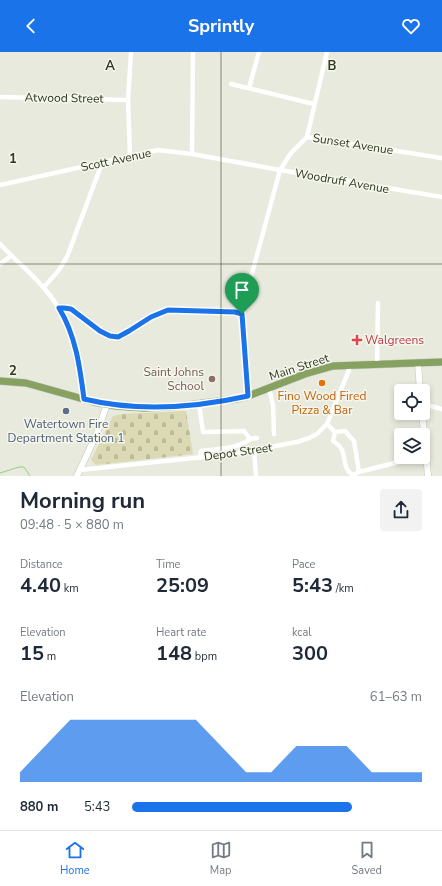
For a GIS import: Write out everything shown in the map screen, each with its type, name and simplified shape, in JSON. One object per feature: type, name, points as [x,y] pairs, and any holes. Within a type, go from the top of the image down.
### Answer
[{"type":"main road","name":"Main Street","points":[[0,381],[26,383],[107,404],[144,408],[199,404],[248,396],[324,368],[349,365],[442,362]]},
{"type":"main road","points":[[418,363],[420,384]]},
{"type":"main road","points":[[77,476],[98,433],[107,404]]},
{"type":"main road","points":[[427,464],[428,476]]},
{"type":"street","points":[[130,156],[128,100],[131,52]]},
{"type":"street","points":[[192,154],[193,52]]},
{"type":"street","points":[[249,88],[259,52]]},
{"type":"street","points":[[307,137],[327,52]]},
{"type":"street","points":[[231,84],[314,104]]},
{"type":"street","name":"Atwood Street","points":[[0,97],[128,100]]},
{"type":"street","name":"Sunset Avenue","points":[[280,170],[291,153],[307,137],[442,158]]},
{"type":"street","name":"Scott Avenue","points":[[0,184],[158,150],[192,154],[280,170]]},
{"type":"street","points":[[44,287],[59,270],[67,257],[102,163]]},
{"type":"street","name":"Woodruff Avenue","points":[[248,396],[242,314],[258,245],[280,170],[442,197]]},
{"type":"street","points":[[0,244],[44,287],[66,319],[76,347],[84,399]]},
{"type":"street","points":[[0,264],[11,256]]},
{"type":"street","points":[[377,364],[378,303]]},
{"type":"street","points":[[59,308],[71,309],[100,331],[110,336],[118,337],[151,317],[168,310],[235,312],[242,314]]},
{"type":"street","points":[[335,432],[327,424],[349,365]]},
{"type":"street","points":[[269,388],[274,405],[274,434]]},
{"type":"street","points":[[199,404],[203,432],[244,431],[250,439]]},
{"type":"street","points":[[430,406],[442,409]]},
{"type":"street","name":"Depot Street","points":[[80,470],[200,458],[254,450],[303,440],[317,434],[327,424]]},
{"type":"street","points":[[335,432],[345,431],[354,441],[359,472]]},
{"type":"street","points":[[335,432],[333,441],[341,448],[349,473],[353,475],[359,472],[394,463]]},
{"type":"street","points":[[200,458],[201,451],[239,445],[250,439],[257,438]]},
{"type":"street","points":[[254,450],[256,476]]},
{"type":"green space","points":[[186,411],[193,454],[96,465],[91,460],[113,416],[121,414]]},
{"type":"waterway","points":[[0,473],[19,467],[24,467],[30,476]]},
{"type":"place","name":"Walgreens","points":[[357,340]]},
{"type":"place","name":"Saint Johns School","points":[[212,379]]},
{"type":"place","name":"Fino Wood Fired Pizza & Bar","points":[[322,383]]},
{"type":"place","name":"Watertown Fire Department Station 1","points":[[66,411]]},
{"type":"route","points":[[59,308],[71,309],[100,331],[110,336],[118,337],[151,317],[168,310],[235,312],[242,314],[248,396],[199,404],[144,408],[113,405],[84,399],[76,347],[66,319],[59,308]]}]
